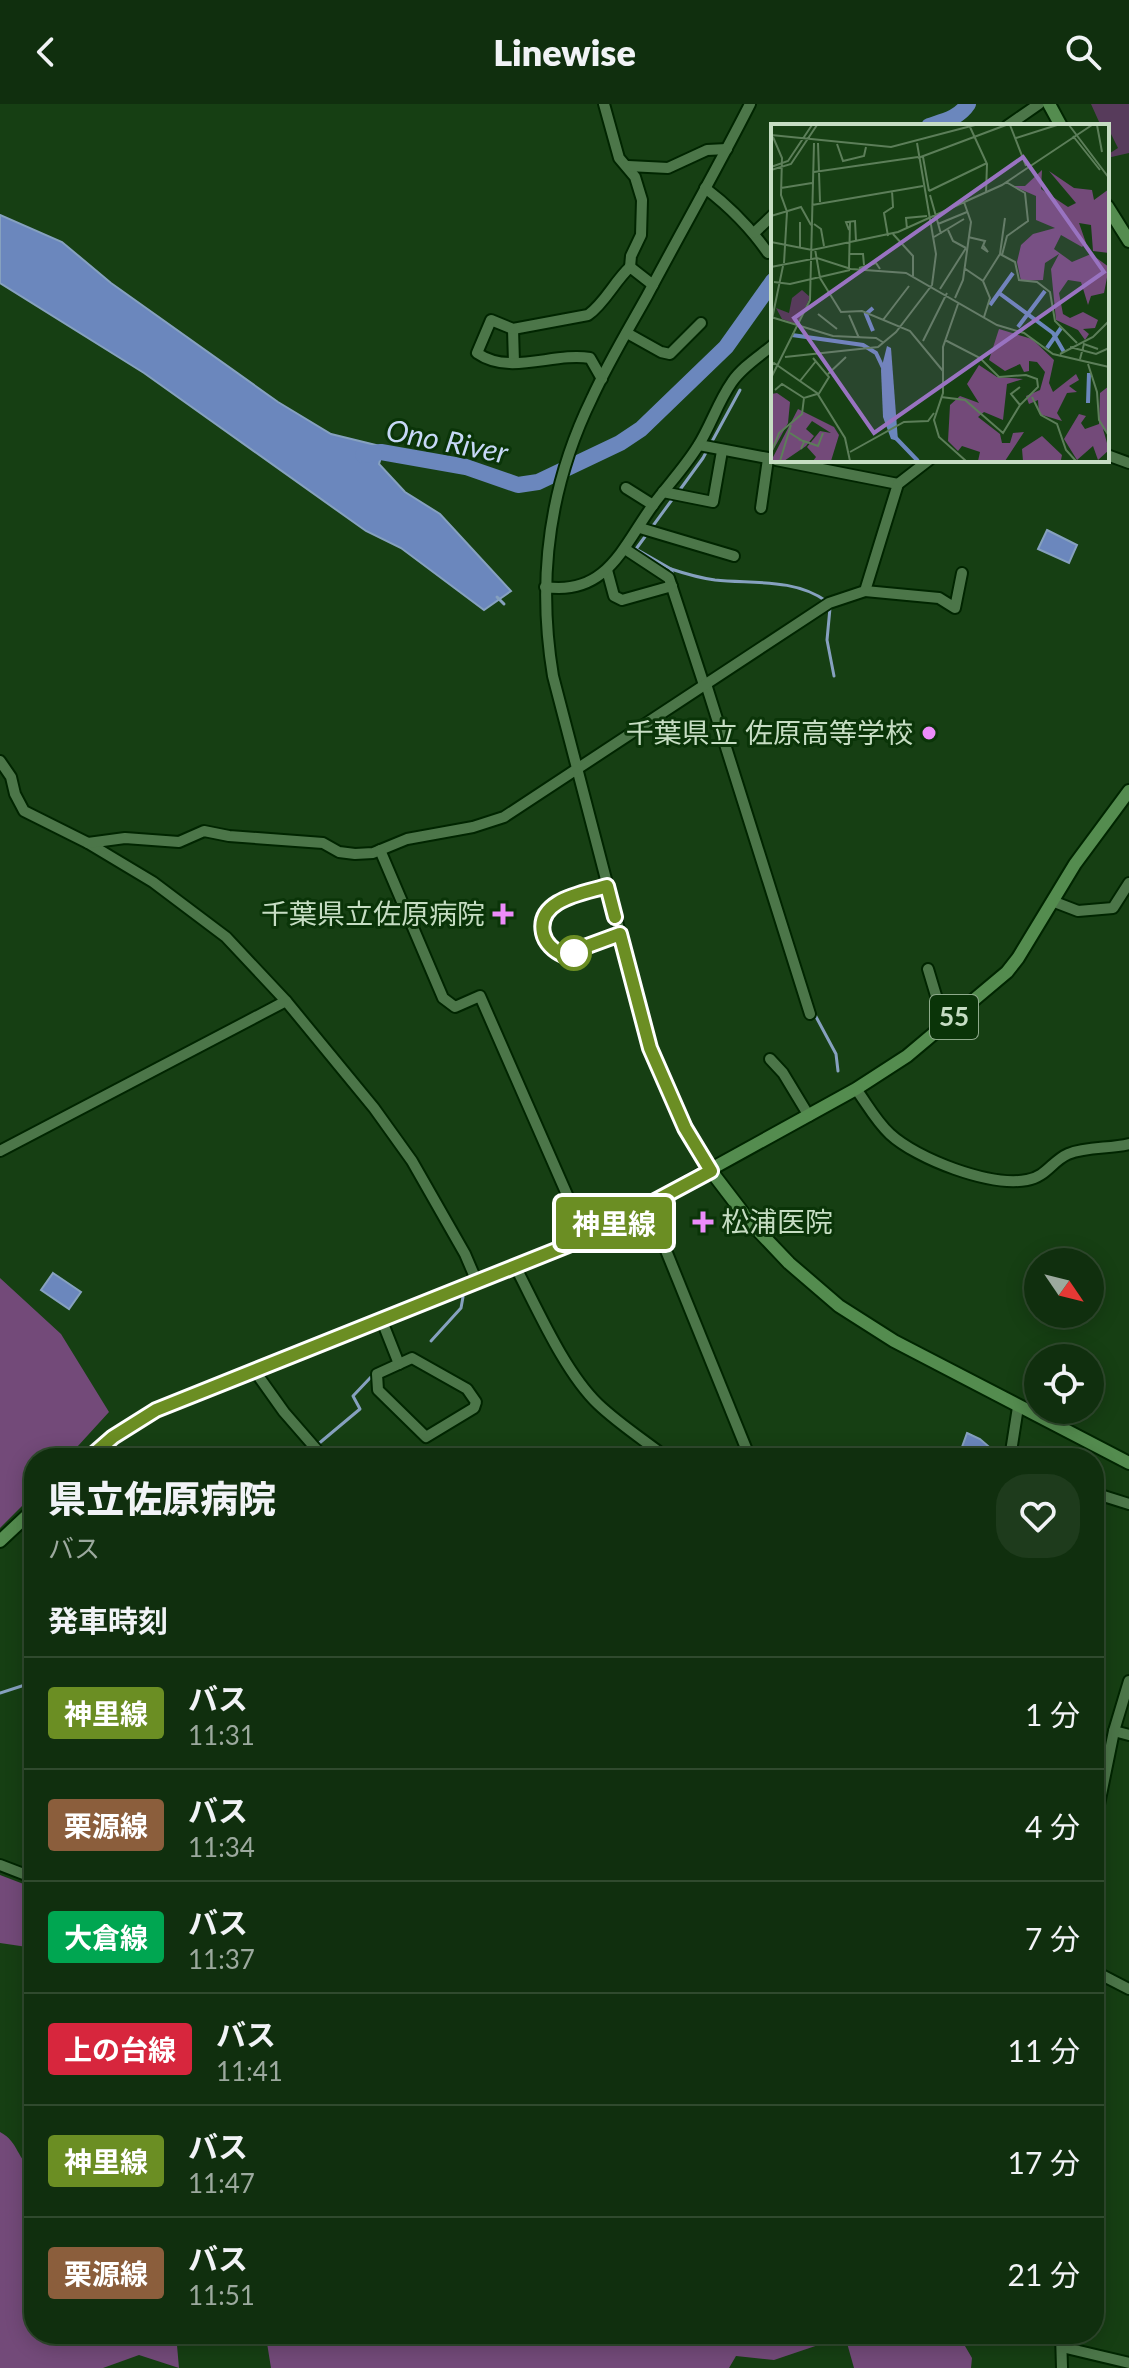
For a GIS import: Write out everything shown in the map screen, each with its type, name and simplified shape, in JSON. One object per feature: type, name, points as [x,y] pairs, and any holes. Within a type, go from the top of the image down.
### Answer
[{"type":"main road","points":[[1049,104],[1060,124]]},
{"type":"main road","points":[[1109,209],[1129,241]]},
{"type":"main road","name":"55","points":[[102,1448],[141,1418],[586,1238],[856,1089],[907,1056],[1007,972],[1075,864],[1129,791]]},
{"type":"main road","points":[[711,1171],[789,1263],[839,1306],[894,1341],[1099,1448]]},
{"type":"main road","points":[[1104,1450],[1129,1463]]},
{"type":"main road","points":[[0,1541],[24,1518]]},
{"type":"street","points":[[602,379],[590,358],[578,356],[514,363],[488,361],[477,353],[491,320],[513,329],[588,315],[597,309],[618,278],[630,267],[631,256],[641,235],[642,200],[635,177],[619,158],[604,104]]},
{"type":"street","points":[[711,1171],[685,1128],[650,1048],[553,676],[545,587],[550,527],[570,450],[602,379],[750,104]]},
{"type":"street","points":[[1010,124],[1039,104]]},
{"type":"street","points":[[628,166],[668,168],[707,150],[727,149]]},
{"type":"street","points":[[705,188],[754,233],[768,253]]},
{"type":"street","points":[[754,233],[771,217]]},
{"type":"street","points":[[630,267],[653,285]]},
{"type":"street","points":[[627,333],[670,354],[701,323]]},
{"type":"street","points":[[513,329],[514,363]]},
{"type":"street","points":[[545,587],[572,588],[607,570],[663,492],[706,447],[717,404],[735,378],[771,347]]},
{"type":"street","points":[[706,447],[771,459]]},
{"type":"street","points":[[663,492],[713,502],[722,451]]},
{"type":"street","points":[[1109,456],[1129,463]]},
{"type":"street","points":[[761,508],[771,462]]},
{"type":"street","points":[[787,462],[898,484]]},
{"type":"street","points":[[865,591],[898,484],[926,462]]},
{"type":"street","points":[[626,488],[653,505]]},
{"type":"street","points":[[640,528],[734,556]]},
{"type":"street","points":[[625,549],[669,578],[706,684],[810,1014]]},
{"type":"street","points":[[607,570],[614,596],[622,600],[672,586]]},
{"type":"street","points":[[88,843],[125,838],[179,842],[204,831],[229,836],[323,843],[339,852],[355,854],[380,850],[407,839],[473,827],[504,817],[827,604],[865,591],[939,598],[955,608],[962,573]]},
{"type":"street","points":[[0,761],[11,777],[24,811],[88,843],[153,882],[226,937],[286,1001],[374,1108],[412,1161],[465,1254],[477,1282]]},
{"type":"street","points":[[380,850],[443,998],[455,1007],[480,996],[586,1238]]},
{"type":"street","points":[[1052,901],[1078,911],[1113,908],[1129,883]]},
{"type":"street","points":[[928,969],[937,999],[950,1020]]},
{"type":"street","points":[[0,1151],[286,1001]]},
{"type":"street","points":[[770,1059],[783,1073],[809,1116]]},
{"type":"street","points":[[856,1089],[894,1137],[952,1168],[988,1180],[1027,1180],[1045,1174],[1068,1154],[1129,1144]]},
{"type":"street","points":[[648,1206],[746,1448]]},
{"type":"street","points":[[515,1266],[544,1324],[582,1386],[598,1404],[654,1448]]},
{"type":"street","points":[[382,1321],[399,1364]]},
{"type":"street","points":[[412,1358],[433,1368],[467,1389],[474,1396],[474,1408],[426,1437],[378,1390],[377,1374],[399,1364],[412,1358]]},
{"type":"street","points":[[254,1370],[315,1448]]},
{"type":"street","points":[[1012,1448],[1018,1407]]},
{"type":"street","points":[[1104,1496],[1129,1504]]},
{"type":"street","points":[[1104,1774],[1129,1681]]},
{"type":"street","points":[[1114,1731],[1129,1735]]},
{"type":"street","points":[[0,1865],[24,1874]]},
{"type":"street","points":[[1104,1976],[1129,1989]]},
{"type":"street","points":[[1062,2344],[1062,2368]]},
{"type":"street","points":[[1062,2347],[1129,2363]]},
{"type":"shaded area","points":[[1091,104],[1129,104],[1129,153],[1109,158],[1109,154],[1118,148],[1109,124],[1100,124]]},
{"type":"shaded area","points":[[0,1278],[61,1334],[109,1412],[76,1448],[24,1448],[24,1504],[0,1528]]},
{"type":"shaded area","points":[[0,1875],[24,1884],[24,1947],[0,1943]]},
{"type":"shaded area","points":[[0,2132],[11,2141],[24,2162],[24,2344],[177,2344],[179,2368],[139,2355],[103,2368],[0,2368]]},
{"type":"shaded area","points":[[267,2344],[821,2344],[774,2360],[736,2356],[729,2368],[271,2368]]},
{"type":"shaded area","points":[[847,2344],[964,2344],[972,2358],[971,2368],[854,2368]]},
{"type":"water","points":[[0,215],[62,242],[111,283],[278,402],[331,434],[384,447],[379,464],[405,492],[440,514],[511,591],[484,610],[401,548],[366,531],[144,373],[0,283]]},
{"type":"water","points":[[1047,530],[1077,545],[1069,563],[1038,549]]},
{"type":"water","points":[[53,1273],[81,1292],[69,1309],[41,1290]]},
{"type":"water","points":[[967,1433],[990,1448],[962,1448]]},
{"type":"waterway","name":"Ono River","points":[[936,124],[956,116],[968,104]]},
{"type":"waterway","name":"Ono River","points":[[363,455],[381,452],[466,467],[518,485],[538,482],[620,443],[641,429],[726,347],[771,284]]},
{"type":"waterway","points":[[679,491],[703,458],[740,390]]},
{"type":"waterway","points":[[674,497],[636,549],[671,569],[674,579]]},
{"type":"waterway","points":[[671,569],[715,580],[787,585],[826,601]]},
{"type":"waterway","points":[[497,597],[504,604]]},
{"type":"waterway","points":[[830,608],[827,640],[834,676]]},
{"type":"waterway","points":[[814,1013],[836,1054],[838,1071]]},
{"type":"waterway","points":[[431,1341],[461,1308],[463,1297]]},
{"type":"waterway","points":[[317,1445],[360,1409],[353,1396],[371,1377]]},
{"type":"waterway","points":[[0,1693],[24,1685]]},
{"type":"bus line","name":"神里線","points":[[100,1448],[156,1410],[586,1238],[711,1171],[685,1128],[650,1048],[620,934],[563,955],[552,948],[544,937],[542,927],[551,907],[559,901],[607,886],[615,917]]},
{"type":"place","name":"千葉県立 佐原高等学校","points":[[929,733]]},
{"type":"place","name":"千葉県立佐原病院","points":[[503,914]]},
{"type":"place","name":"松浦医院","points":[[703,1222]]}]
